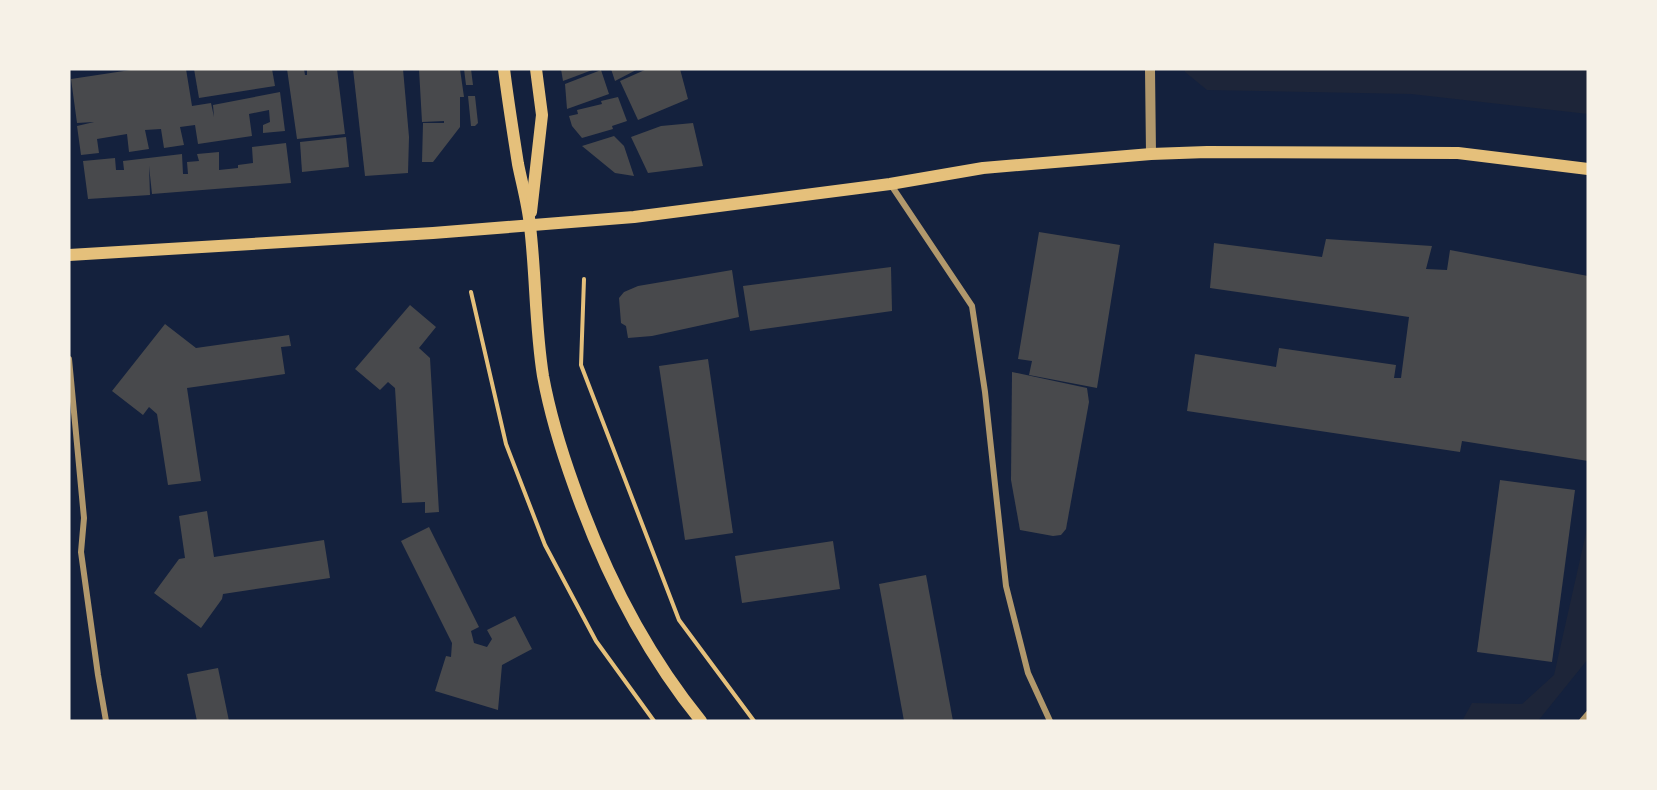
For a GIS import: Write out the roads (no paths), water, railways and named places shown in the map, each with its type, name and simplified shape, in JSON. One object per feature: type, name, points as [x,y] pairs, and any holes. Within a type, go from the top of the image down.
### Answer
[{"type":"main road","points":[[504,69],[510,117],[530,225],[535,321],[543,378],[554,425],[594,540],[629,614],[673,687],[701,721]]},
{"type":"main road","points":[[530,225],[542,115],[537,69]]},
{"type":"main road","points":[[69,255],[373,237],[634,217],[890,184],[983,168],[1151,154],[1207,152],[1458,153],[1588,169]]},
{"type":"street","points":[[1150,69],[1151,154]]},
{"type":"street","points":[[890,184],[972,306],[985,392],[1006,586],[1028,673],[1050,721]]},
{"type":"street","points":[[69,359],[84,518],[81,552],[106,721]]},
{"type":"street","points":[[1582,721],[1588,714]]}]
